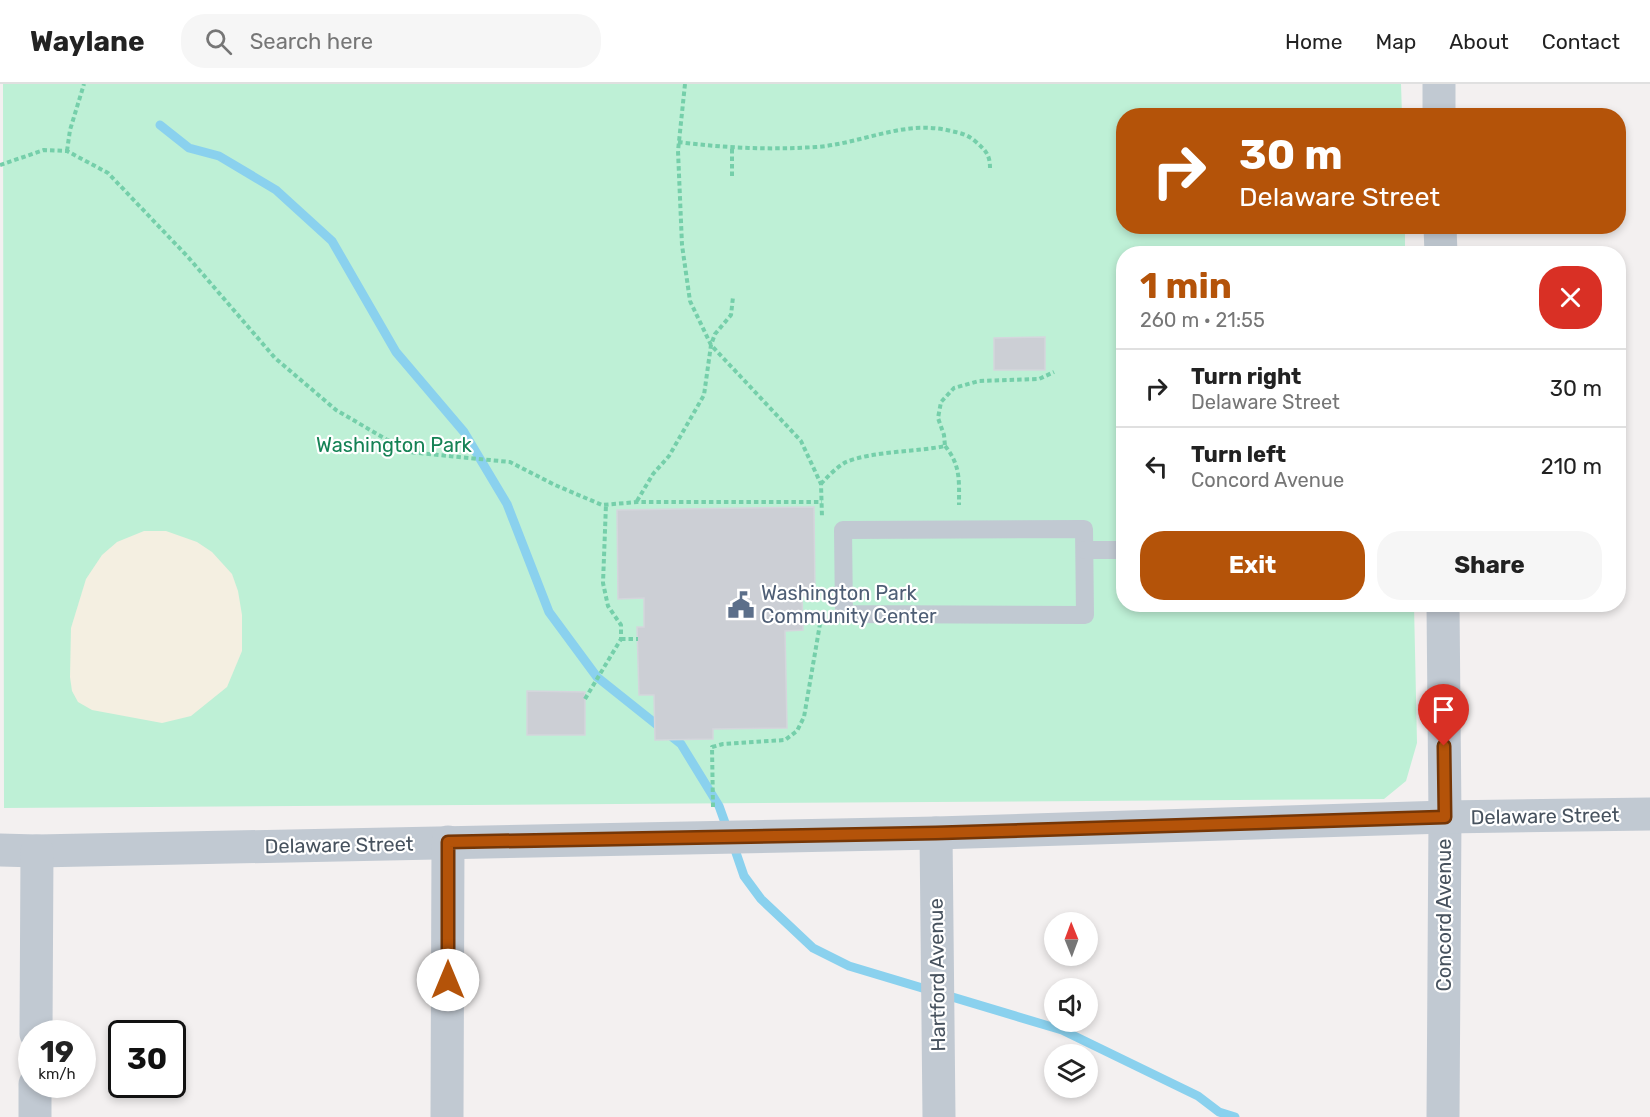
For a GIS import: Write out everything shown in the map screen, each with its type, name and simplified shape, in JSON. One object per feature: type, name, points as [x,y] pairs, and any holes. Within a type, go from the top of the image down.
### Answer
[{"type":"street","points":[[1439,84],[1439,108]]},
{"type":"street","name":"Concord Avenue","points":[[1443,612],[1445,817],[1443,1117]]},
{"type":"street","name":"Delaware Street","points":[[0,850],[936,833],[1445,817],[1650,814]]},
{"type":"street","name":"Hartford Avenue","points":[[936,833],[939,1117]]},
{"type":"street","points":[[447,1117],[448,842]]},
{"type":"street","points":[[36,1020],[37,851]]},
{"type":"street","points":[[35,1098],[35,1117]]},
{"type":"lane","points":[[1084,529],[1085,550],[1085,615],[844,614],[843,530],[1084,529]]},
{"type":"lane","points":[[1085,550],[1116,550]]},
{"type":"path","points":[[67,151],[70,130],[84,84]]},
{"type":"path","points":[[685,84],[678,142],[682,245],[690,301],[711,345],[801,441],[821,484],[822,524]]},
{"type":"path","points":[[678,142],[732,148],[772,149],[823,146],[900,129],[935,127],[968,135],[983,148],[990,158],[990,168]]},
{"type":"path","points":[[732,148],[732,176]]},
{"type":"path","points":[[0,165],[44,150],[67,151],[108,173],[188,257],[275,358],[336,410],[408,452],[510,462],[602,505],[637,502],[822,502]]},
{"type":"path","points":[[637,502],[653,474],[669,456],[704,395],[711,345],[715,334],[731,315],[733,297]]},
{"type":"path","points":[[959,529],[957,466],[953,455],[945,447],[944,435],[938,418],[941,402],[954,388],[979,381],[1039,379],[1054,372]]},
{"type":"path","points":[[821,484],[830,474],[846,463],[872,456],[945,447]]},
{"type":"path","points":[[585,699],[621,639],[621,625],[608,606],[603,583],[606,504]]},
{"type":"path","points":[[713,790],[712,747],[723,744],[784,740],[797,731],[804,717],[823,613],[802,614]]},
{"type":"path","points":[[621,639],[638,639]]},
{"type":"green space","name":"Washington Park","points":[[3,84],[1401,84],[1402,108],[1116,108],[1116,234],[1405,234],[1405,246],[1116,246],[1116,612],[1414,612],[1417,743],[1406,781],[1384,799],[4,808]]},
{"type":"sand","points":[[144,531],[166,531],[197,542],[212,552],[232,574],[238,591],[242,615],[242,651],[227,687],[191,716],[162,723],[92,710],[78,702],[72,691],[70,677],[71,628],[86,579],[102,555],[117,542]]},
{"type":"building","points":[[1045,337],[1045,370],[994,370],[994,338]]},
{"type":"building","points":[[814,507],[815,595],[802,596],[803,630],[785,631],[787,728],[713,729],[713,739],[655,740],[654,695],[639,695],[637,627],[644,627],[644,598],[618,599],[617,510]]},
{"type":"building","points":[[527,691],[585,692],[585,735],[527,735]]},
{"type":"waterway","points":[[160,125],[189,148],[219,156],[276,190],[332,241],[396,352],[464,432],[507,504],[549,612],[597,677],[681,744],[719,806],[728,831]]},
{"type":"waterway","points":[[733,844],[744,876],[761,899],[813,948],[849,966],[1062,1030],[1198,1096],[1219,1112],[1235,1117]]},
{"type":"place","name":"Washington Park Community Center","points":[[741,605]]},
{"type":"route","points":[[448,980],[448,842],[936,833],[1445,817],[1444,746]]}]
